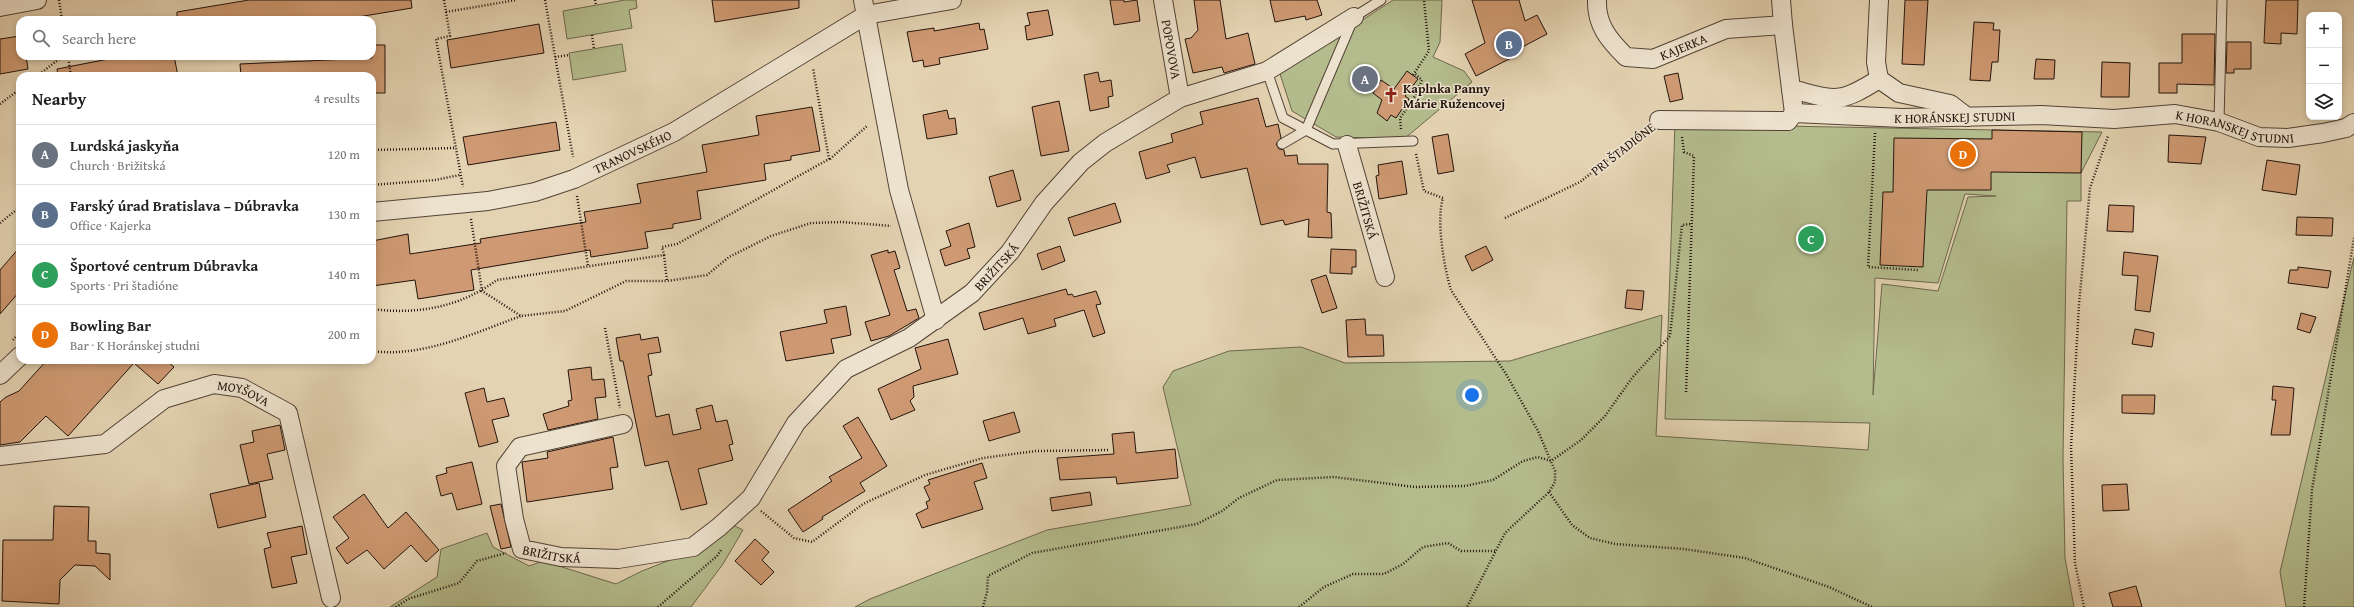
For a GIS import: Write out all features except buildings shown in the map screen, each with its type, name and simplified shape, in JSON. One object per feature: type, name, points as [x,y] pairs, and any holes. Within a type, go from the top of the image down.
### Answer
[{"type":"street","points":[[0,7],[18,2],[37,0]]},
{"type":"street","points":[[936,320],[899,190],[864,8],[952,0]]},
{"type":"street","name":"POPOVOVA","points":[[1162,0],[1180,98]]},
{"type":"street","name":"KAJERKA","points":[[1597,0],[1596,14],[1606,38],[1626,57],[1653,59],[1726,29],[1782,25]]},
{"type":"street","points":[[1781,0],[1782,25],[1794,113]]},
{"type":"street","points":[[1879,0],[1876,62],[1879,79],[1899,93],[1950,104],[1967,117]]},
{"type":"street","name":"TRANOVSKÉHO","points":[[376,212],[488,201],[535,192],[574,179],[674,132],[864,8]]},
{"type":"street","name":"BRIŽITSKÁ","points":[[622,424],[520,447],[506,466],[514,520],[522,549],[561,557],[618,559],[693,547],[719,527],[751,498],[796,423],[846,369],[909,338],[972,293],[1010,252],[1044,203],[1081,162],[1105,143],[1180,98],[1267,71],[1354,17]]},
{"type":"street","points":[[1791,89],[1839,98],[1853,95],[1879,79]]},
{"type":"street","name":"K HORÁNSKEJ STUDNI","points":[[1794,113],[1902,118],[2041,115],[2114,119]]},
{"type":"street","name":"PRI ŠTADIÓNE","points":[[1659,120],[1788,121],[1794,113]]},
{"type":"street","name":"K HORANSKEJ STUDNI","points":[[2114,119],[2176,114],[2219,122],[2259,137],[2288,138],[2346,128],[2354,123]]},
{"type":"street","name":"BRIŽITSKÁ","points":[[1347,144],[1385,277]]},
{"type":"street","points":[[0,375],[16,360]]},
{"type":"street","name":"MOYŠOVA","points":[[0,456],[105,444],[164,399],[214,384],[242,388],[288,413],[331,598]]},
{"type":"lane","name":"BRIŽITSKÁ","points":[[1354,17],[1381,0]]},
{"type":"lane","points":[[2219,122],[2222,0]]},
{"type":"lane","points":[[1282,144],[1306,130],[1354,17]]},
{"type":"lane","points":[[1267,71],[1283,118],[1333,144],[1413,141]]},
{"type":"path","points":[[59,0],[61,16]]},
{"type":"path","points":[[376,185],[435,180],[460,175],[436,39],[450,36],[444,0]]},
{"type":"path","points":[[446,12],[516,0]]},
{"type":"path","points":[[545,0],[573,157]]},
{"type":"path","points":[[595,0],[596,5]]},
{"type":"path","points":[[1424,0],[1429,51],[1413,74],[1422,80],[1413,100],[1400,118],[1402,134],[1413,141],[1424,191],[1443,198],[1441,205],[1441,225],[1446,276],[1451,290],[1506,374],[1538,431],[1555,471],[1555,482],[1549,492],[1505,533],[1467,607]]},
{"type":"path","points":[[592,35],[594,49]]},
{"type":"path","points":[[555,57],[569,55]]},
{"type":"path","points":[[42,72],[58,60]]},
{"type":"path","points":[[69,60],[70,72]]},
{"type":"path","points":[[812,64],[830,159]]},
{"type":"path","points":[[0,104],[16,93]]},
{"type":"path","points":[[2084,607],[2074,564],[2071,447],[2078,304],[2090,188],[2114,119]]},
{"type":"path","points":[[667,281],[662,247],[677,244],[830,159],[874,120]]},
{"type":"path","name":"PRI ŠTADIÓNE","points":[[1505,218],[1580,182],[1659,120]]},
{"type":"path","points":[[1680,120],[1684,152],[1694,156],[1686,394]]},
{"type":"path","points":[[1874,138],[1868,267],[1918,270]]},
{"type":"path","points":[[376,150],[456,148]]},
{"type":"path","points":[[0,223],[16,210]]},
{"type":"path","points":[[580,213],[588,266]]},
{"type":"path","points":[[376,352],[387,353],[441,344],[521,316],[565,311],[626,281],[667,281],[707,276],[730,256],[772,236],[811,223],[842,222],[910,228]]},
{"type":"path","points":[[1550,461],[1581,440],[1605,416],[1632,378],[1670,336],[1682,225],[1691,224]]},
{"type":"path","points":[[473,228],[482,291],[521,316]]},
{"type":"path","points":[[2304,607],[2312,490],[2354,238]]},
{"type":"path","points":[[376,310],[393,312],[444,307],[482,291],[497,280],[664,255]]},
{"type":"path","points":[[606,328],[622,424]]},
{"type":"path","points":[[751,498],[765,516],[794,538],[812,542],[863,504],[925,475],[983,458],[1036,451],[1109,450]]},
{"type":"path","points":[[983,607],[987,592],[988,576],[1032,553],[1196,524],[1222,510],[1239,498],[1277,480],[1334,476],[1415,487],[1465,486],[1493,480],[1523,461],[1538,457],[1550,461]]},
{"type":"path","points":[[1549,492],[1572,525],[1590,538],[1615,544],[1684,549],[1744,558],[1829,587],[1872,607]]},
{"type":"path","points":[[1299,607],[1324,586],[1353,574],[1384,574],[1402,564],[1422,547],[1448,543],[1461,551],[1496,551]]},
{"type":"path","points":[[396,607],[408,599],[459,583],[477,561],[522,549]]},
{"type":"green space","points":[[625,0],[636,0],[637,8],[629,10],[632,28],[567,39],[563,11]]},
{"type":"green space","points":[[1393,0],[1442,0],[1440,42],[1433,57],[1464,71],[1472,82],[1404,139],[1336,137],[1292,111],[1280,74]]},
{"type":"green space","points":[[622,44],[626,71],[573,80],[569,53]]},
{"type":"green space","points":[[1675,124],[2102,132],[2081,173],[2081,201],[2067,201],[2063,458],[2065,558],[2074,607],[855,607],[870,599],[1047,530],[1191,505],[1163,387],[1173,371],[1229,351],[1301,347],[1345,363],[1510,361],[1662,315],[1656,436],[1868,450],[1870,423],[1665,419]],"holes":[[[1965,194],[1996,196],[1968,197],[1938,291],[1882,284],[1873,395],[1875,278],[1938,283]]]},
{"type":"green space","points":[[2354,257],[2354,607],[2286,607],[2280,572]]},
{"type":"green space","points":[[733,525],[743,530],[723,564],[691,607],[390,607],[437,577],[441,549],[487,533],[493,547],[529,566],[543,561],[616,584],[642,571],[711,544]]},
{"type":"place","name":"Farský úrad Bratislava – Dúbravka","points":[[1509,44]]},
{"type":"place","name":"Lurdská jaskyňa","points":[[1365,79]]},
{"type":"place","name":"Kaplnka Panny Márie Ružencovej","points":[[1391,95]]},
{"type":"place","name":"Bowling Bar","points":[[1963,154]]},
{"type":"place","name":"Športové centrum Dúbravka","points":[[1811,239]]}]
